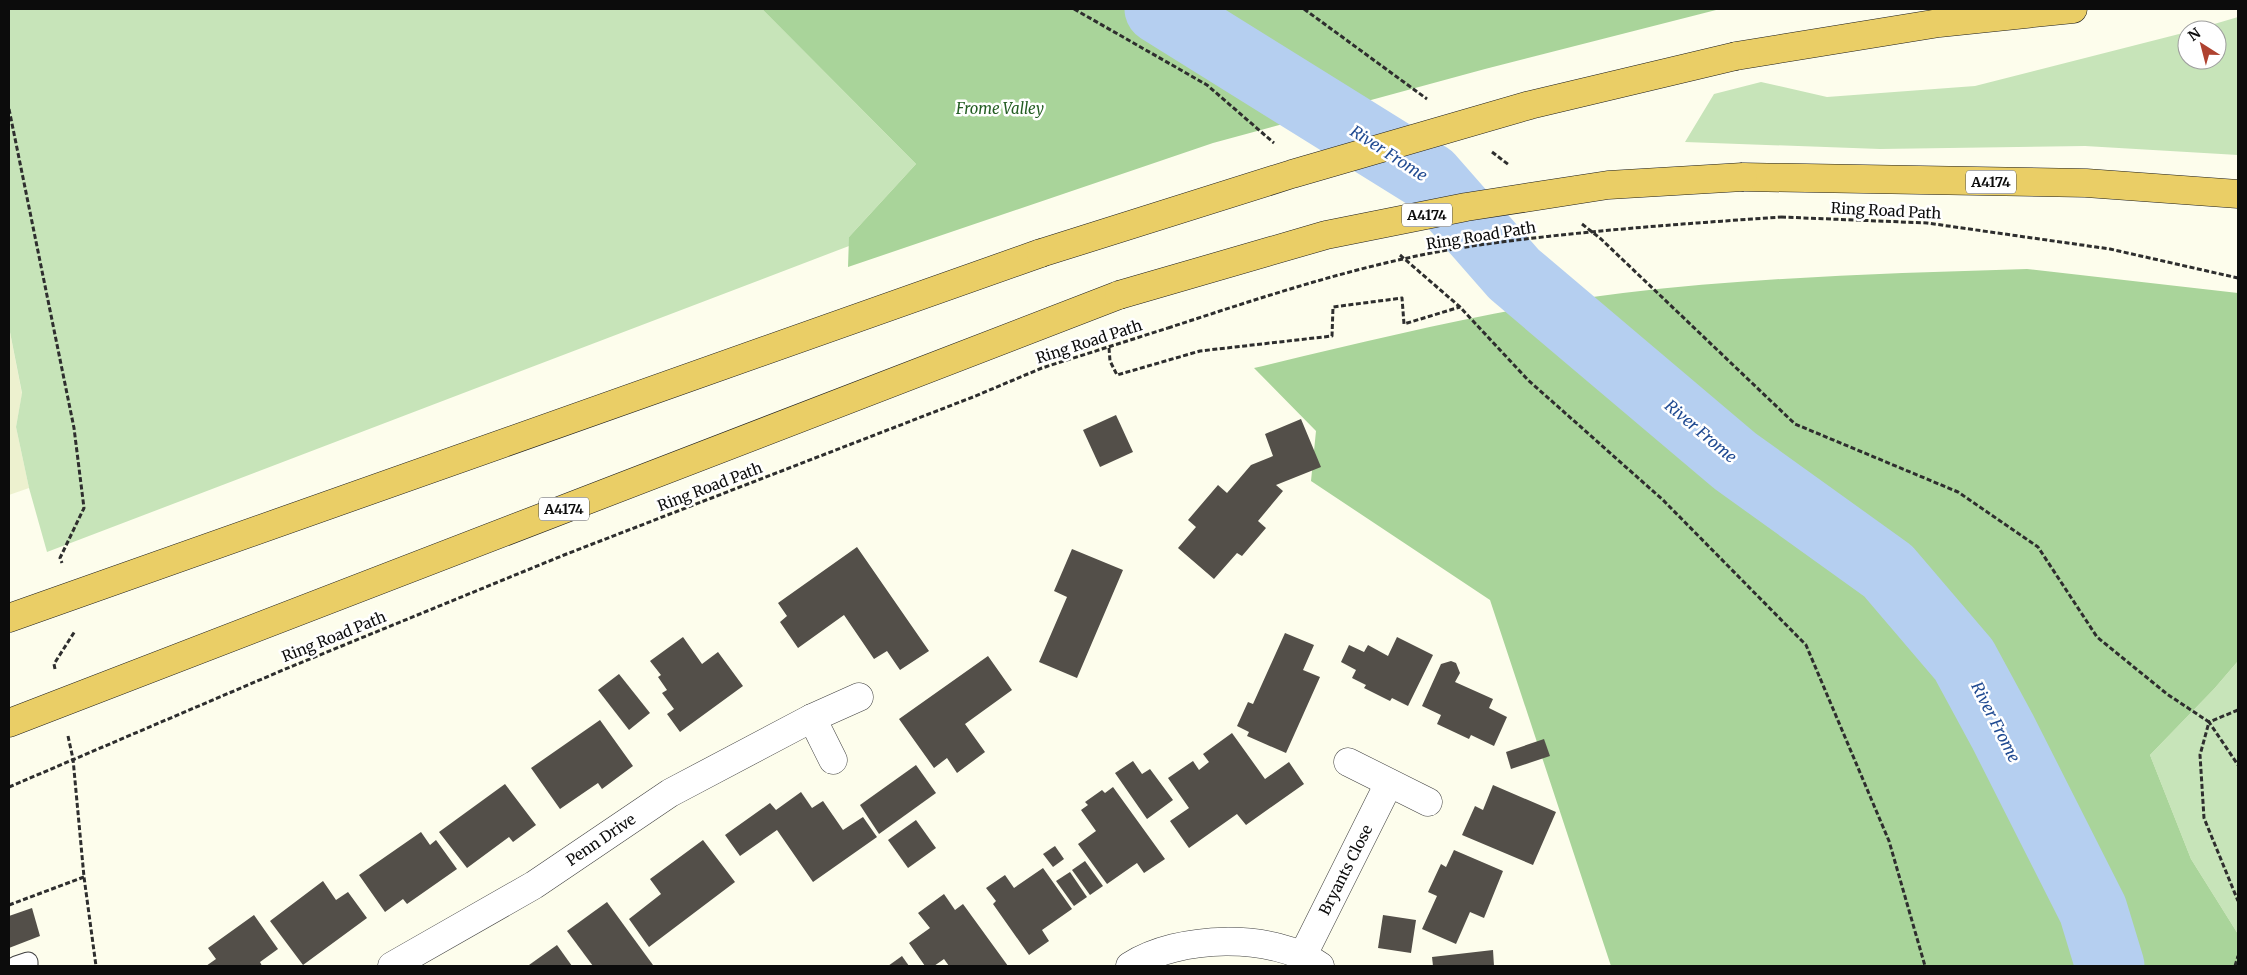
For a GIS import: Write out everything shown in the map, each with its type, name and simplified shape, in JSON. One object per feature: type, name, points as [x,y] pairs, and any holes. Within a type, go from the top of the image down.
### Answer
[{"type":"highway","points":[[9,618],[72,594],[1041,253],[1292,174],[1530,105],[1736,56],[1875,32],[2019,12],[2073,9]]},
{"type":"highway","name":"A4174","points":[[9,724],[1120,295],[1326,235],[1466,207],[1608,185],[1742,176],[2086,183],[2238,194]]},
{"type":"street","name":"Penn Drive","points":[[392,966],[534,885],[670,793],[812,718],[859,697]]},
{"type":"street","points":[[812,718],[833,760]]},
{"type":"street","points":[[1348,762],[1428,802]]},
{"type":"street","name":"Bryants Close","points":[[1311,961],[1389,783]]},
{"type":"street","points":[[1130,966],[1156,953],[1202,942],[1226,941],[1253,944],[1311,961]]},
{"type":"lane","points":[[16,966],[28,962],[28,966]]},
{"type":"path","points":[[1074,9],[1207,85],[1274,144]]},
{"type":"path","points":[[9,109],[74,428],[83,498],[84,508],[60,558],[72,594],[78,625],[54,664],[73,759],[84,877],[96,966]]},
{"type":"path","name":"Ring Road Path","points":[[9,787],[564,555],[973,397],[1042,368],[1109,348],[1276,292],[1391,263],[1477,245],[1621,228],[1781,217],[1927,223],[2110,249],[2238,278]]},
{"type":"path","points":[[1608,247],[1795,424],[1958,492],[2038,548],[2097,637],[2167,694],[2209,722],[2238,765]]},
{"type":"path","points":[[1393,248],[1460,307],[1528,380],[1663,500],[1806,645],[1889,840],[1925,966]]},
{"type":"path","points":[[1109,348],[1110,360],[1117,375],[1200,350],[1332,336],[1333,307],[1402,298],[1404,324],[1460,307]]},
{"type":"path","points":[[2209,722],[2238,710]]},
{"type":"path","points":[[2209,722],[2200,755],[2204,818],[2238,901]]},
{"type":"path","points":[[9,905],[84,877]]},
{"type":"path","points":[[2235,966],[2238,956]]},
{"type":"green space","points":[[9,9],[762,9],[916,164],[849,237],[849,246],[47,552],[29,488],[16,427],[22,393],[9,327]]},
{"type":"green space","name":"Frome Valley","points":[[762,9],[1720,9],[1485,69],[1213,143],[848,267],[849,237],[916,164]]},
{"type":"green space","points":[[2238,17],[2238,155],[2085,146],[1880,149],[1685,142],[1714,94],[1761,82],[1827,97],[1975,86],[2177,35],[2177,70],[2227,70],[2227,20]]},
{"type":"green space","points":[[2027,269],[2238,293],[2238,661],[2214,689],[2150,755],[2191,859],[2238,934],[2238,966],[1611,966],[1490,600],[1311,481],[1316,431],[1254,368],[1392,335],[1484,316],[1577,299],[1623,293],[1775,279]]},
{"type":"green space","points":[[9,327],[22,394],[16,427],[29,488],[9,495]]},
{"type":"green space","points":[[2238,661],[2238,934],[2191,859],[2150,755],[2214,689]]},
{"type":"building","points":[[1116,415],[1133,452],[1100,467],[1083,430]]},
{"type":"building","points":[[1301,419],[1321,467],[1276,485],[1283,491],[1258,521],[1266,528],[1242,556],[1237,553],[1214,579],[1178,548],[1196,527],[1188,520],[1218,485],[1227,493],[1251,465],[1273,456],[1265,434]]},
{"type":"building","points":[[857,547],[929,651],[900,670],[887,651],[874,659],[844,615],[798,648],[780,622],[787,616],[778,603]]},
{"type":"building","points":[[1072,549],[1123,570],[1077,678],[1039,662],[1067,597],[1054,591]]},
{"type":"building","points":[[1285,633],[1314,645],[1303,670],[1320,677],[1286,753],[1247,736],[1249,732],[1237,726],[1248,702],[1253,704]]},
{"type":"building","points":[[683,637],[702,664],[718,652],[743,686],[680,732],[667,714],[674,709],[662,693],[667,690],[658,677],[661,675],[650,661]]},
{"type":"building","points":[[1397,637],[1433,655],[1408,706],[1392,698],[1390,701],[1364,688],[1366,685],[1352,678],[1356,670],[1341,662],[1349,645],[1364,652],[1368,645],[1388,656]]},
{"type":"building","points":[[988,656],[1012,690],[965,724],[985,752],[957,773],[947,758],[934,768],[899,719]]},
{"type":"building","points":[[1451,661],[1456,663],[1460,673],[1455,682],[1493,699],[1489,708],[1507,717],[1494,746],[1471,735],[1469,739],[1437,724],[1441,715],[1422,706],[1441,664]]},
{"type":"building","points":[[619,674],[650,713],[629,730],[598,690]]},
{"type":"building","points":[[600,720],[633,766],[602,789],[598,783],[560,809],[531,768]]},
{"type":"building","points":[[1232,733],[1265,779],[1289,762],[1304,784],[1246,825],[1237,814],[1189,848],[1170,821],[1189,808],[1168,778],[1193,761],[1199,770],[1209,762],[1203,754]]},
{"type":"building","points":[[1544,739],[1550,756],[1511,769],[1506,752]]},
{"type":"building","points":[[1133,761],[1142,774],[1150,769],[1173,800],[1147,819],[1115,773]]},
{"type":"building","points":[[916,765],[936,793],[879,834],[860,805]]},
{"type":"building","points":[[505,784],[536,825],[513,842],[509,837],[467,868],[439,832]]},
{"type":"building","points":[[1493,785],[1556,812],[1533,865],[1462,835],[1475,806],[1483,810]]},
{"type":"building","points":[[1113,787],[1165,859],[1144,873],[1137,863],[1107,884],[1078,844],[1096,831],[1081,810],[1088,805],[1085,802],[1102,790],[1105,793]]},
{"type":"building","points":[[801,792],[812,808],[823,801],[843,830],[863,817],[877,837],[813,882],[777,830],[740,856],[725,835],[770,803],[776,810]]},
{"type":"building","points":[[916,820],[936,848],[908,868],[888,840]]},
{"type":"building","points":[[421,832],[430,845],[436,840],[457,869],[407,904],[403,899],[385,912],[359,875]]},
{"type":"building","points":[[703,840],[735,882],[649,947],[629,919],[661,894],[650,879]]},
{"type":"building","points":[[1055,846],[1064,859],[1053,867],[1043,854]]},
{"type":"building","points":[[1454,850],[1503,871],[1484,918],[1470,912],[1456,944],[1422,929],[1437,896],[1428,892],[1441,864],[1446,867]]},
{"type":"building","points":[[1085,861],[1103,886],[1090,895],[1072,870]]},
{"type":"building","points":[[1043,868],[1072,909],[1042,930],[1049,941],[1029,955],[993,904],[996,901],[986,888],[1005,875],[1014,888]]},
{"type":"building","points":[[1070,872],[1087,897],[1074,906],[1056,881]]},
{"type":"building","points":[[323,881],[336,900],[348,892],[367,918],[303,965],[270,921]]},
{"type":"building","points":[[944,894],[955,910],[963,904],[1008,966],[949,966],[944,959],[934,966],[925,966],[909,943],[930,928],[918,913]]},
{"type":"building","points":[[607,902],[653,965],[593,966],[567,931]]},
{"type":"building","points":[[32,908],[40,936],[9,948],[9,916]]},
{"type":"building","points":[[254,915],[278,949],[260,962],[262,966],[206,966],[216,959],[208,948]]},
{"type":"building","points":[[1383,915],[1416,920],[1411,953],[1378,948]]},
{"type":"building","points":[[557,945],[572,966],[529,965]]},
{"type":"building","points":[[1493,950],[1494,966],[1433,966],[1432,957]]},
{"type":"building","points":[[902,956],[909,966],[888,966]]},
{"type":"waterway","name":"River Frome","points":[[1159,9],[1429,177],[1514,274],[1735,461],[1888,571],[1964,660],[2003,732],[2093,910],[2110,966]]}]
